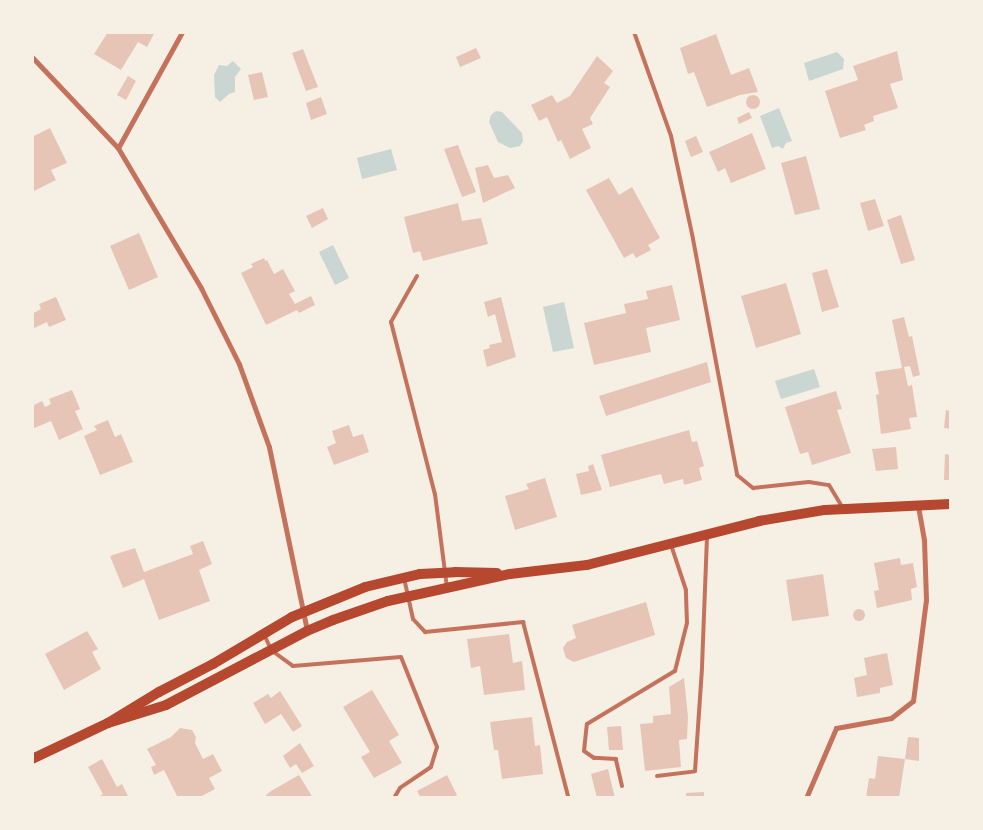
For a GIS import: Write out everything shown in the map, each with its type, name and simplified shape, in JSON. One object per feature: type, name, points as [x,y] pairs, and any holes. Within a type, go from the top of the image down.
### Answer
[{"type":"main road","points":[[108,723],[166,705],[307,631],[361,610],[409,596],[510,574],[587,565],[759,522],[843,509],[950,504]]},
{"type":"main road","points":[[32,759],[108,723],[159,692],[303,612],[365,587],[404,578],[445,572],[510,574]]},
{"type":"street","points":[[118,148],[182,32]]},
{"type":"street","points":[[32,57],[118,148],[201,288],[239,364],[268,447],[307,631]]},
{"type":"street","points":[[806,798],[836,728],[891,718],[913,701],[926,600],[924,540],[918,504]]},
{"type":"lane","points":[[634,32],[672,136],[737,476],[753,488],[809,482],[829,485],[843,509]]},
{"type":"lane","points":[[417,276],[391,322],[435,494],[447,588]]},
{"type":"lane","points":[[657,776],[695,771],[702,667],[707,535]]},
{"type":"lane","points":[[622,786],[616,759],[594,758],[584,752],[587,724],[675,671],[688,623],[686,590],[671,545]]},
{"type":"lane","points":[[404,578],[413,619],[425,632],[522,622],[568,796]]},
{"type":"lane","points":[[264,634],[271,650],[293,666],[401,657],[437,747],[430,767],[400,788],[394,798]]},
{"type":"shaded area","points":[[837,52],[844,59],[843,69],[809,81],[804,63]]},
{"type":"shaded area","points":[[233,61],[241,69],[235,77],[235,92],[229,94],[220,102],[215,97],[214,75],[219,65],[227,66]]},
{"type":"shaded area","points":[[779,108],[792,141],[786,143],[783,149],[778,146],[772,148],[760,116]]},
{"type":"shaded area","points":[[496,111],[502,112],[522,133],[523,141],[520,146],[510,148],[498,142],[489,122],[491,115]]},
{"type":"shaded area","points":[[391,149],[397,170],[362,179],[357,158]]},
{"type":"shaded area","points":[[333,245],[349,278],[335,285],[319,252]]},
{"type":"shaded area","points":[[564,302],[574,348],[553,352],[543,307]]},
{"type":"shaded area","points":[[814,369],[820,387],[781,399],[775,381]]},
{"type":"building","points":[[108,32],[155,32],[147,47],[138,42],[121,70],[94,54]]},
{"type":"building","points":[[716,34],[731,75],[749,68],[758,92],[740,95],[707,107],[694,72],[688,74],[680,48]]},
{"type":"building","points":[[476,48],[481,58],[460,67],[456,57]]},
{"type":"building","points":[[303,49],[318,87],[306,91],[292,53]]},
{"type":"building","points":[[897,51],[903,80],[890,84],[898,108],[873,116],[874,121],[864,125],[866,130],[840,138],[825,91],[858,80],[853,66]]},
{"type":"building","points":[[597,56],[613,71],[604,83],[610,87],[590,118],[593,124],[582,129],[591,148],[570,159],[561,140],[558,142],[547,117],[539,121],[531,105],[552,95],[557,103],[570,96]]},
{"type":"building","points":[[262,72],[268,97],[254,100],[248,75]]},
{"type":"building","points":[[128,76],[136,81],[126,100],[117,95]]},
{"type":"building","points":[[750,95],[756,95],[760,102],[756,109],[750,109],[746,105],[746,99]]},
{"type":"building","points":[[321,97],[327,114],[311,120],[306,103]]},
{"type":"building","points":[[749,112],[752,118],[739,124],[737,118]]},
{"type":"building","points":[[50,128],[67,163],[51,170],[56,180],[32,192],[32,137]]},
{"type":"building","points":[[752,133],[766,169],[731,183],[725,168],[718,172],[709,152]]},
{"type":"building","points":[[696,136],[703,152],[691,157],[685,141]]},
{"type":"building","points":[[458,145],[476,192],[462,197],[444,149]]},
{"type":"building","points":[[806,156],[820,209],[795,215],[781,163]]},
{"type":"building","points":[[488,165],[494,178],[508,175],[515,188],[483,203],[475,168]]},
{"type":"building","points":[[609,178],[619,195],[632,187],[660,238],[648,245],[651,250],[636,258],[633,253],[624,258],[586,190]]},
{"type":"building","points":[[875,199],[884,226],[868,231],[860,203]]},
{"type":"building","points":[[458,203],[462,221],[481,218],[488,244],[423,261],[420,251],[413,253],[404,217]]},
{"type":"building","points":[[323,208],[328,219],[312,228],[306,216]]},
{"type":"building","points":[[901,215],[915,260],[901,264],[887,220]]},
{"type":"building","points":[[139,233],[158,277],[129,290],[110,246]]},
{"type":"building","points":[[264,258],[274,274],[283,269],[295,291],[289,294],[295,304],[311,296],[315,305],[299,313],[297,310],[266,325],[241,273],[253,267],[251,264]]},
{"type":"building","points":[[827,269],[839,307],[822,312],[812,273]]},
{"type":"building","points":[[786,283],[801,334],[756,348],[741,296]]},
{"type":"building","points":[[672,285],[680,320],[646,328],[651,352],[594,365],[584,323],[626,313],[624,304],[648,299],[646,291]]},
{"type":"building","points":[[56,297],[66,320],[49,327],[47,322],[32,329],[32,314],[41,309],[39,304]]},
{"type":"building","points":[[501,297],[516,357],[487,367],[483,350],[490,348],[489,345],[502,342],[495,314],[488,317],[484,302]]},
{"type":"building","points":[[904,317],[909,337],[912,336],[920,375],[913,377],[910,366],[904,367],[908,386],[912,385],[917,417],[909,418],[911,429],[881,434],[876,395],[879,394],[875,372],[902,368],[892,320]]},
{"type":"building","points":[[707,362],[711,382],[606,416],[599,396]]},
{"type":"building","points":[[72,390],[80,409],[75,411],[83,429],[59,440],[51,421],[32,429],[32,406],[42,401],[45,407],[51,404],[49,399]]},
{"type":"building","points":[[836,391],[842,409],[837,410],[851,453],[812,465],[808,452],[800,454],[785,407]]},
{"type":"building","points":[[946,410],[950,411],[950,429],[944,428]]},
{"type":"building","points":[[108,420],[115,437],[121,434],[133,462],[100,475],[84,436],[97,430],[94,426]]},
{"type":"building","points":[[349,425],[353,437],[363,434],[369,452],[334,465],[327,447],[336,443],[332,431]]},
{"type":"building","points":[[689,430],[692,442],[697,441],[704,466],[699,468],[702,480],[684,485],[683,479],[664,484],[661,474],[610,487],[601,455]]},
{"type":"building","points":[[896,447],[898,469],[876,471],[872,449]]},
{"type":"building","points":[[945,454],[950,455],[950,480],[944,480]]},
{"type":"building","points":[[593,464],[602,490],[581,495],[576,474],[589,471],[588,466]]},
{"type":"building","points":[[545,478],[557,517],[515,530],[505,496],[529,489],[526,484]]},
{"type":"building","points":[[203,541],[212,564],[199,570],[210,601],[159,620],[144,579],[123,588],[110,556],[135,548],[144,572],[193,554],[190,546]]},
{"type":"building","points":[[900,558],[901,565],[913,563],[917,587],[911,589],[912,600],[877,608],[874,591],[879,590],[874,563]]},
{"type":"building","points":[[823,574],[829,616],[792,621],[786,580]]},
{"type":"building","points":[[646,602],[655,635],[574,662],[566,658],[563,648],[567,642],[576,638],[572,625]]},
{"type":"building","points":[[857,609],[861,609],[865,615],[861,621],[857,621],[853,617],[853,613]]},
{"type":"building","points":[[87,631],[98,649],[92,652],[101,669],[64,690],[45,654]]},
{"type":"building","points":[[509,634],[513,663],[522,661],[525,690],[484,695],[480,666],[471,668],[467,639]]},
{"type":"building","points":[[887,653],[893,685],[880,688],[880,693],[857,697],[854,678],[867,675],[864,658]]},
{"type":"building","points":[[684,678],[688,717],[687,739],[679,740],[681,767],[645,771],[640,724],[653,723],[653,716],[671,714],[669,687]]},
{"type":"building","points":[[372,690],[399,735],[389,741],[402,763],[374,778],[361,757],[370,752],[343,707]]},
{"type":"building","points":[[280,691],[302,726],[293,732],[281,714],[265,724],[253,703],[268,694],[271,698]]},
{"type":"building","points":[[532,717],[535,746],[540,745],[543,774],[502,779],[498,750],[494,750],[490,722]]},
{"type":"building","points":[[621,726],[623,750],[609,750],[607,727]]},
{"type":"building","points":[[180,728],[192,730],[196,737],[195,743],[203,759],[213,754],[222,771],[209,778],[215,789],[198,798],[177,796],[164,770],[154,775],[151,767],[156,765],[147,749],[171,737]]},
{"type":"building","points":[[908,737],[919,738],[919,761],[905,759]]},
{"type":"building","points":[[300,743],[314,766],[302,773],[296,764],[290,768],[283,756]]},
{"type":"building","points":[[878,756],[905,759],[899,798],[866,798],[869,778],[875,779]]},
{"type":"building","points":[[102,759],[117,787],[122,784],[129,798],[97,798],[103,794],[88,767]]},
{"type":"building","points":[[608,769],[615,798],[597,798],[591,774]]},
{"type":"building","points":[[299,775],[313,798],[267,798],[266,795],[271,791]]},
{"type":"building","points":[[447,775],[457,795],[452,798],[421,798],[417,791]]},
{"type":"building","points":[[704,792],[704,798],[686,798],[686,793]]}]
